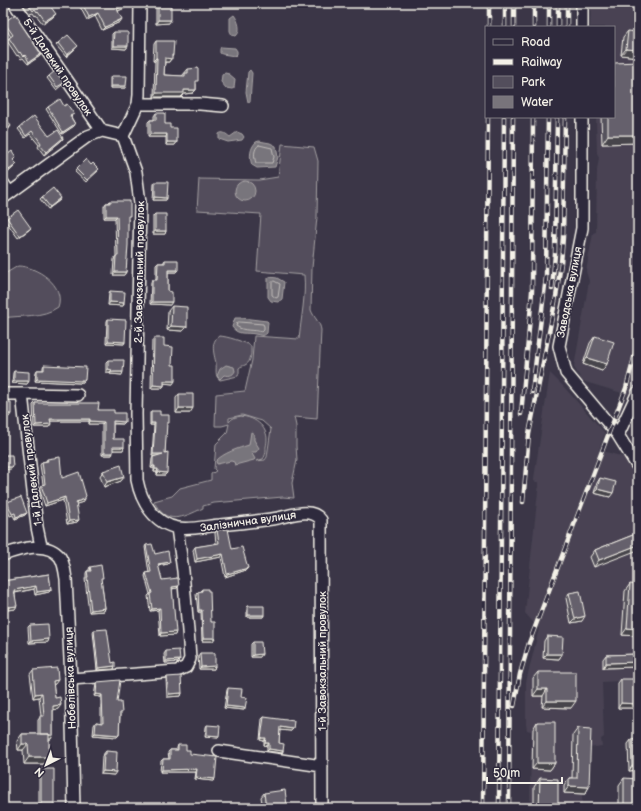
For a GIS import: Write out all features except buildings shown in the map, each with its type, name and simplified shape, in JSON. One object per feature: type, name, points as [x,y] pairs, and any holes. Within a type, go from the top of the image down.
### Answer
[{"type":"street","name":"5-й Далекий провулок","points":[[14,3],[102,131]]},
{"type":"street","points":[[3,183],[6,195],[88,136],[102,131],[123,136],[138,104],[140,3]]},
{"type":"street","points":[[582,3],[582,26]]},
{"type":"street","points":[[138,104],[200,104],[223,106]]},
{"type":"street","name":"Заводська вулиця","points":[[582,118],[582,228],[559,346],[566,373],[618,435],[637,463]]},
{"type":"street","name":"2-й Завокзальний провулок","points":[[123,136],[136,172],[140,203],[136,414],[137,480],[143,501],[149,510],[167,525],[177,528]]},
{"type":"street","points":[[618,435],[638,392]]},
{"type":"street","points":[[3,394],[78,395]]},
{"type":"street","name":"1-й Далекий провулок","points":[[22,394],[37,527],[41,546]]},
{"type":"street","name":"Залізнична вулиця","points":[[177,528],[186,529],[234,524],[306,513],[313,513],[318,516]]},
{"type":"street","name":"1-й Завокзальний провулок","points":[[318,516],[321,520],[322,526],[322,808]]},
{"type":"street","points":[[71,679],[177,671],[186,668],[190,659],[189,643],[183,571],[177,528]]},
{"type":"street","points":[[3,555],[41,546]]},
{"type":"street","name":"Нобелівська вулиця","points":[[41,546],[55,552],[60,558],[64,566],[66,579],[71,679],[74,808]]},
{"type":"street","points":[[219,751],[322,766]]},
{"type":"shaded area","points":[[591,3],[638,3],[638,379],[632,396],[582,381],[574,367],[589,281],[586,271],[593,233],[596,232],[597,170],[599,157],[597,153],[596,118],[615,118],[615,26],[590,26]]},
{"type":"shaded area","points":[[550,373],[605,433],[599,450],[624,457],[629,462],[638,483],[638,680],[602,682],[604,737],[601,739],[602,746],[583,749],[582,808],[530,808],[531,731],[527,730],[526,724],[526,682],[539,629],[525,613],[539,482],[534,481],[534,478]]},
{"type":"green space","points":[[282,144],[314,147],[318,161],[317,217],[312,268],[311,310],[321,330],[317,419],[294,417],[296,426],[297,460],[292,483],[294,498],[283,497],[214,503],[203,506],[203,508],[182,517],[169,517],[158,509],[154,501],[172,496],[180,488],[211,480],[211,474],[216,471],[214,469],[216,444],[227,433],[229,424],[215,426],[216,394],[245,391],[252,360],[254,336],[299,339],[304,299],[304,275],[257,271],[261,214],[197,210],[199,179],[259,180],[278,177]],"holes":[[[242,415],[262,421],[271,429],[267,457],[265,460],[256,461],[263,459],[265,456],[267,441],[266,433],[259,423],[254,420],[243,416],[233,418],[229,422],[229,418]]]},
{"type":"green space","points":[[18,266],[33,269],[41,273],[54,284],[58,291],[58,307],[52,311],[39,315],[3,318],[3,275]]},
{"type":"green space","points":[[219,336],[251,346],[249,362],[239,368],[238,376],[220,380],[217,376],[213,348],[214,341]]},
{"type":"water","points":[[234,15],[239,28],[236,36],[232,35],[230,31],[230,18]]},
{"type":"water","points":[[221,47],[235,48],[237,54],[235,56],[222,54],[220,53]]},
{"type":"water","points":[[250,70],[252,73],[250,102],[248,102],[246,92],[248,72]]},
{"type":"water","points":[[225,73],[229,74],[235,79],[234,88],[226,88],[221,82],[222,75]]},
{"type":"water","points":[[237,132],[242,134],[244,137],[242,140],[228,142],[219,139],[220,133],[224,133],[230,137]]},
{"type":"water","points":[[259,141],[276,146],[278,157],[275,167],[257,168],[252,165],[250,156],[251,150],[254,144]]},
{"type":"water","points":[[245,181],[252,184],[255,191],[252,198],[245,201],[238,198],[235,191],[238,184]]},
{"type":"water","points":[[269,277],[277,278],[284,282],[282,299],[278,302],[271,301],[268,297]]},
{"type":"water","points":[[235,318],[267,321],[267,333],[262,335],[237,332],[232,327]]},
{"type":"water","points":[[226,365],[234,367],[235,371],[232,375],[224,375],[220,379],[217,376],[220,369]]},
{"type":"water","points":[[251,432],[254,434],[254,440],[259,448],[256,452],[251,452],[255,459],[254,460],[235,465],[234,462],[231,461],[217,464],[216,461],[219,458],[231,451],[249,445]]},
{"type":"railway","points":[[489,3],[489,26]]},
{"type":"railway","points":[[505,3],[505,26]]},
{"type":"railway","points":[[514,3],[514,26]]},
{"type":"railway","points":[[534,3],[534,26]]},
{"type":"railway","points":[[549,3],[549,26]]},
{"type":"railway","points":[[558,3],[558,26]]},
{"type":"railway","points":[[567,3],[567,26]]},
{"type":"railway","points":[[483,808],[488,118]]},
{"type":"railway","points":[[499,808],[504,118]]},
{"type":"railway","points":[[509,808],[513,118]]},
{"type":"railway","points":[[521,414],[532,291],[533,118]]},
{"type":"railway","points":[[532,392],[546,277],[548,118]]},
{"type":"railway","points":[[552,289],[555,254],[557,118]]},
{"type":"railway","points":[[523,502],[529,434],[556,297],[561,263],[563,237],[565,118]]},
{"type":"railway","points":[[514,706],[520,674],[529,643],[626,388],[638,343]]}]
